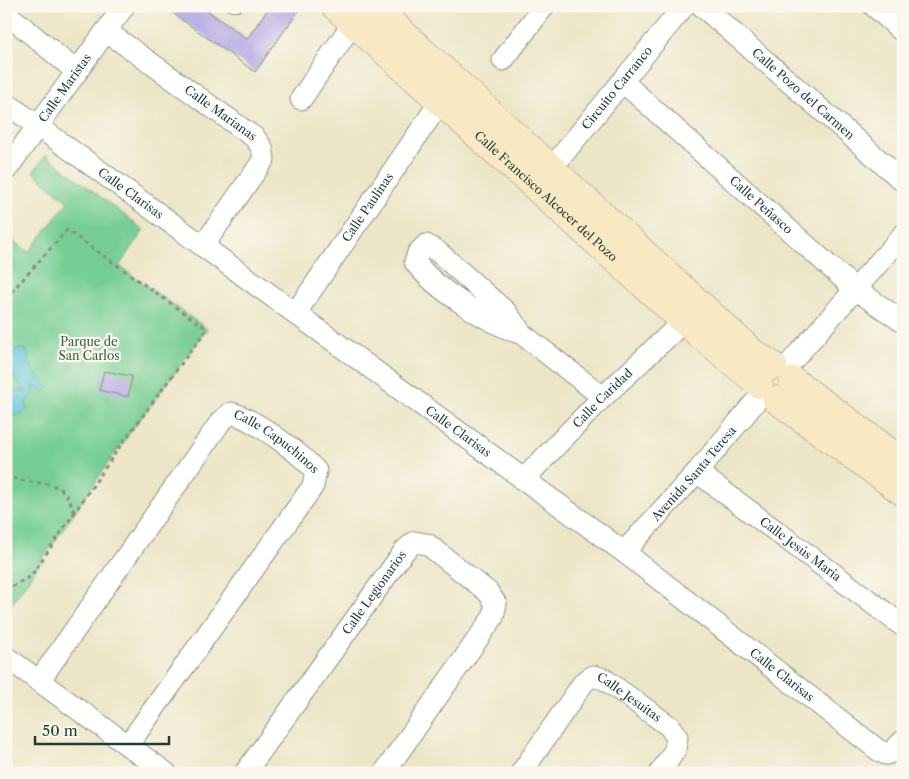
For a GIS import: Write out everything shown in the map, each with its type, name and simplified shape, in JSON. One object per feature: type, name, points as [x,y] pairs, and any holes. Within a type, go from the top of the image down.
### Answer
[{"type":"street","name":"Calle Maristas","points":[[6,170],[124,6]]},
{"type":"street","points":[[503,60],[544,6]]},
{"type":"street","name":"Circuito Carranco","points":[[550,170],[684,6]]},
{"type":"street","name":"Calle Pozo del Carmen","points":[[702,6],[903,181]]},
{"type":"street","points":[[874,6],[903,32]]},
{"type":"street","points":[[301,99],[354,12]]},
{"type":"street","name":"Calle Francisco Alcocer del Pozo","points":[[354,12],[440,102],[684,320],[775,382],[903,462]]},
{"type":"street","name":"Calle Francisco Alcocer del Pozo","points":[[354,12],[550,170],[753,353],[775,382],[903,492]]},
{"type":"street","points":[[12,18],[77,72]]},
{"type":"street","name":"Calle Marianas","points":[[106,31],[255,138],[262,148],[264,159],[203,246]]},
{"type":"street","name":"Calle Peñasco","points":[[623,82],[855,289],[903,322]]},
{"type":"street","name":"Calle Paulinas","points":[[295,314],[440,102]]},
{"type":"street","name":"Calle Clarisas","points":[[6,103],[624,552],[878,750],[886,754],[892,752],[903,740]]},
{"type":"street","name":"Avenida Santa Teresa","points":[[624,552],[697,472],[903,235]]},
{"type":"street","points":[[522,334],[502,327],[477,312],[424,274],[415,262],[418,253],[426,245],[437,251],[506,312],[522,334],[603,397]]},
{"type":"street","name":"Calle Caridad","points":[[523,480],[603,397],[684,320]]},
{"type":"street","name":"Calle Capuchinos","points":[[39,681],[221,420],[231,413],[244,416],[307,461],[316,471],[313,486],[128,745]]},
{"type":"street","name":"Calle Jesús María","points":[[697,472],[903,626]]},
{"type":"street","name":"Calle Legionarios","points":[[246,773],[405,550],[415,542],[427,544],[488,592],[496,604],[493,617],[384,773]]},
{"type":"street","points":[[6,657],[166,773]]},
{"type":"street","name":"Calle Jesuitas","points":[[521,773],[584,682],[593,676],[604,679],[661,720],[669,726],[677,737],[675,750],[660,773]]},
{"type":"lane","points":[[232,6],[237,6]]},
{"type":"path","points":[[6,298],[67,230],[206,329],[118,449],[31,576],[6,590]]},
{"type":"path","points":[[6,475],[27,482],[52,483],[66,494],[74,514]]},
{"type":"green space","name":"Parque de San Carlos","points":[[46,155],[144,230],[119,266],[207,329],[118,449],[6,612],[6,237],[29,252],[68,202],[33,172]]},
{"type":"water","points":[[16,349],[26,349],[33,371],[49,386],[46,391],[34,387],[31,396],[26,401],[27,409],[23,413],[13,416],[6,408],[6,384],[15,390],[25,392],[7,366],[7,358]]},
{"type":"building","points":[[163,6],[201,6],[247,39],[270,6],[302,6],[255,72]]},
{"type":"building","points":[[104,371],[132,376],[128,397],[99,390]]}]
